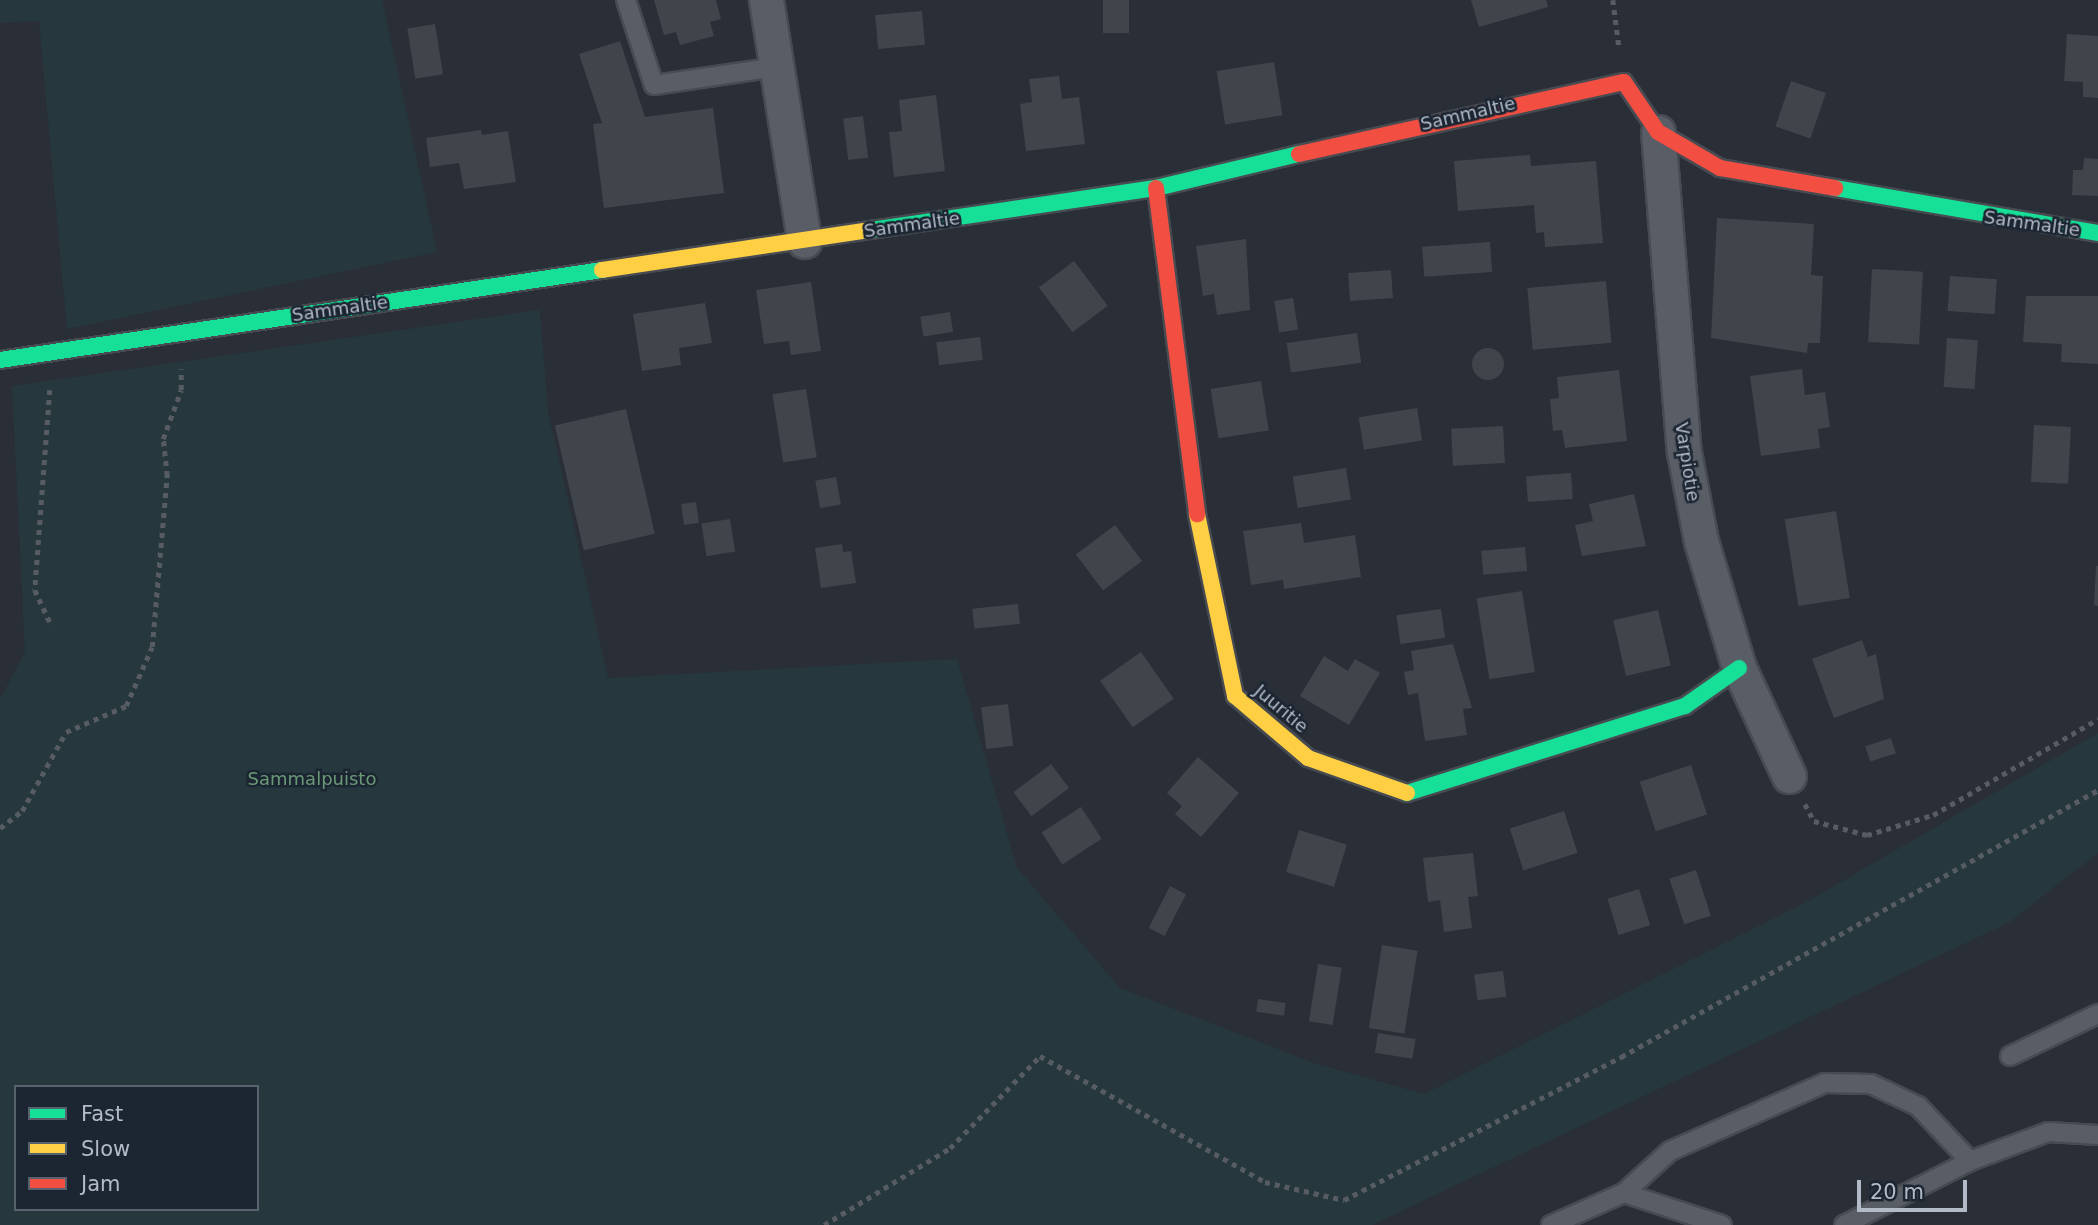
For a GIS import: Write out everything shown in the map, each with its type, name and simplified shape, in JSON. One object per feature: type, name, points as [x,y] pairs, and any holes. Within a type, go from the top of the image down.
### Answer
[{"type":"street","points":[[766,0],[804,241]]},
{"type":"street","name":"Sammaltie","points":[[0,360],[1156,188],[1572,89],[1624,82],[1658,132],[1720,168],[2098,233]]},
{"type":"street","name":"Varpiotie","points":[[1658,132],[1684,452],[1701,541],[1739,668],[1789,776]]},
{"type":"street","name":"Juuritie","points":[[1156,188],[1198,522],[1235,696],[1308,758],[1405,794],[1685,706],[1739,668]]},
{"type":"lane","points":[[626,0],[654,85],[776,66]]},
{"type":"lane","points":[[2010,1056],[2098,1014]]},
{"type":"lane","points":[[1551,1225],[1624,1193],[1670,1151],[1825,1083],[1871,1084],[1918,1106],[1970,1161]]},
{"type":"lane","points":[[1844,1225],[1970,1161],[2048,1132],[2098,1135]]},
{"type":"lane","points":[[1624,1193],[1722,1225]]},
{"type":"path","points":[[1613,0],[1624,82]]},
{"type":"path","points":[[0,828],[22,811],[66,732],[126,706],[152,647],[167,476],[163,439],[181,390],[181,333]]},
{"type":"path","points":[[44,353],[52,408],[40,448],[35,590],[52,626]]},
{"type":"path","points":[[1789,776],[1814,821],[1867,835],[1933,815],[2098,719]]},
{"type":"path","points":[[824,1225],[950,1148],[1040,1056],[1265,1182],[1344,1200],[1621,1057],[2098,790]]},
{"type":"green space","points":[[0,0],[382,0],[437,252],[67,329],[39,21],[0,23]]},
{"type":"green space","name":"Sammalpuisto","points":[[540,310],[548,412],[608,678],[957,659],[1017,868],[1120,988],[1314,1063],[1424,1094],[1803,904],[2098,733],[2098,853],[2008,923],[1372,1225],[0,1225],[0,699],[25,652],[12,386]]},
{"type":"building","points":[[654,0],[716,0],[721,19],[710,22],[714,36],[680,45],[676,32],[664,35]]},
{"type":"building","points":[[1103,0],[1129,0],[1129,33],[1103,33]]},
{"type":"building","points":[[1471,0],[1546,0],[1548,7],[1479,27]]},
{"type":"building","points":[[922,11],[925,45],[878,49],[875,15]]},
{"type":"building","points":[[435,24],[443,74],[415,79],[407,28]]},
{"type":"building","points":[[2067,34],[2098,36],[2098,98],[2083,97],[2083,82],[2064,81]]},
{"type":"building","points":[[620,41],[645,117],[713,108],[724,193],[604,208],[593,124],[602,123],[579,54]]},
{"type":"building","points":[[1274,62],[1282,115],[1225,124],[1217,71]]},
{"type":"building","points":[[1059,76],[1062,99],[1079,97],[1085,144],[1026,151],[1020,104],[1032,102],[1029,79]]},
{"type":"building","points":[[1791,81],[1826,93],[1810,138],[1775,126]]},
{"type":"building","points":[[936,95],[945,171],[894,177],[889,132],[902,131],[899,100]]},
{"type":"building","points":[[863,116],[868,158],[848,160],[843,118]]},
{"type":"building","points":[[481,130],[482,135],[508,131],[516,182],[464,189],[459,163],[430,167],[426,138]]},
{"type":"building","points":[[1530,155],[1531,166],[1596,161],[1603,243],[1545,247],[1544,232],[1536,233],[1534,205],[1458,211],[1454,161]]},
{"type":"building","points":[[2084,158],[2098,159],[2098,196],[2072,195],[2073,170],[2083,170]]},
{"type":"building","points":[[1717,218],[1814,224],[1811,275],[1823,276],[1820,343],[1808,343],[1807,353],[1711,338]]},
{"type":"building","points":[[1246,239],[1250,310],[1217,315],[1214,294],[1203,296],[1196,246]]},
{"type":"building","points":[[1490,242],[1492,272],[1424,277],[1422,247]]},
{"type":"building","points":[[1074,261],[1108,306],[1073,332],[1039,287]]},
{"type":"building","points":[[1872,269],[1923,272],[1919,345],[1868,342]]},
{"type":"building","points":[[1391,270],[1393,298],[1350,301],[1348,273]]},
{"type":"building","points":[[1950,276],[1997,279],[1994,314],[1948,311]]},
{"type":"building","points":[[1606,281],[1611,343],[1533,350],[1527,288]]},
{"type":"building","points":[[811,282],[821,351],[791,355],[789,341],[764,344],[756,290]]},
{"type":"building","points":[[2026,296],[2098,296],[2098,364],[2061,362],[2062,344],[2023,342]]},
{"type":"building","points":[[1293,298],[1298,330],[1279,333],[1274,301]]},
{"type":"building","points":[[705,303],[712,343],[679,348],[681,365],[642,371],[633,314]]},
{"type":"building","points":[[950,312],[953,332],[923,336],[920,317]]},
{"type":"building","points":[[1357,333],[1361,363],[1291,373],[1287,343]]},
{"type":"building","points":[[980,337],[983,360],[939,365],[936,342]]},
{"type":"building","points":[[1947,338],[1978,340],[1975,389],[1944,387]]},
{"type":"building","points":[[1488,348],[1499,353],[1504,364],[1499,375],[1488,380],[1477,375],[1472,364],[1477,353]]},
{"type":"building","points":[[1802,369],[1805,395],[1825,392],[1830,427],[1818,429],[1820,448],[1761,456],[1750,376]]},
{"type":"building","points":[[1619,370],[1627,441],[1565,448],[1562,430],[1553,431],[1550,399],[1559,398],[1557,377]]},
{"type":"building","points":[[1261,381],[1269,430],[1218,438],[1211,389]]},
{"type":"building","points":[[806,389],[817,457],[783,462],[772,394]]},
{"type":"building","points":[[1417,408],[1422,441],[1364,450],[1359,417]]},
{"type":"building","points":[[626,409],[655,534],[584,550],[555,425]]},
{"type":"building","points":[[2034,425],[2071,427],[2068,484],[2031,482]]},
{"type":"building","points":[[1503,426],[1505,463],[1453,466],[1451,429]]},
{"type":"building","points":[[1346,468],[1351,500],[1298,508],[1293,476]]},
{"type":"building","points":[[1571,473],[1573,499],[1528,502],[1526,476]]},
{"type":"building","points":[[836,477],[841,505],[820,508],[815,481]]},
{"type":"building","points":[[1634,494],[1646,546],[1582,556],[1575,525],[1593,521],[1589,504]]},
{"type":"building","points":[[696,502],[699,523],[684,525],[681,504]]},
{"type":"building","points":[[1836,511],[1850,598],[1798,606],[1785,519]]},
{"type":"building","points":[[730,519],[735,552],[707,556],[701,524]]},
{"type":"building","points":[[1301,523],[1304,543],[1355,535],[1361,577],[1284,589],[1283,580],[1251,585],[1243,531]]},
{"type":"building","points":[[1115,525],[1142,561],[1103,590],[1076,554]]},
{"type":"building","points":[[842,544],[843,552],[851,551],[856,583],[821,588],[815,548]]},
{"type":"building","points":[[1525,547],[1527,571],[1483,575],[1481,551]]},
{"type":"building","points":[[2098,566],[2098,606],[2094,605]]},
{"type":"building","points":[[1522,591],[1535,672],[1489,679],[1477,598]]},
{"type":"building","points":[[1018,604],[1020,624],[974,629],[972,609]]},
{"type":"building","points":[[1441,609],[1445,638],[1400,644],[1396,615]]},
{"type":"building","points":[[1658,610],[1671,666],[1626,676],[1613,620]]},
{"type":"building","points":[[1862,640],[1868,657],[1876,654],[1884,699],[1834,718],[1812,659]]},
{"type":"building","points":[[1453,644],[1472,708],[1463,709],[1467,735],[1425,741],[1418,693],[1408,695],[1404,672],[1414,670],[1411,651]]},
{"type":"building","points":[[1141,652],[1174,699],[1133,727],[1100,681]]},
{"type":"building","points":[[1324,656],[1348,671],[1355,659],[1380,673],[1349,725],[1300,696]]},
{"type":"building","points":[[1008,704],[1013,746],[986,749],[981,707]]},
{"type":"building","points":[[1891,738],[1896,753],[1870,762],[1865,746]]},
{"type":"building","points":[[1198,757],[1239,793],[1201,837],[1175,814],[1182,806],[1167,793]]},
{"type":"building","points":[[1051,764],[1069,788],[1032,816],[1013,792]]},
{"type":"building","points":[[1691,765],[1707,814],[1656,831],[1640,782]]},
{"type":"building","points":[[1081,807],[1102,839],[1062,864],[1042,833]]},
{"type":"building","points":[[1564,811],[1578,853],[1523,870],[1510,829]]},
{"type":"building","points":[[1299,830],[1347,845],[1334,887],[1286,872]]},
{"type":"building","points":[[1473,853],[1478,896],[1468,897],[1472,928],[1444,932],[1440,900],[1428,902],[1423,858]]},
{"type":"building","points":[[1696,870],[1711,916],[1684,924],[1669,879]]},
{"type":"building","points":[[1170,886],[1186,894],[1165,936],[1149,928]]},
{"type":"building","points":[[1639,889],[1650,925],[1619,935],[1607,899]]},
{"type":"building","points":[[1382,945],[1418,951],[1404,1034],[1369,1028]]},
{"type":"building","points":[[1318,964],[1342,968],[1333,1025],[1309,1021]]},
{"type":"building","points":[[1503,971],[1506,997],[1477,1000],[1474,975]]},
{"type":"building","points":[[1258,999],[1286,1003],[1284,1016],[1256,1012]]},
{"type":"building","points":[[1378,1033],[1416,1039],[1412,1059],[1375,1053]]},
{"type":"traffic: fast","points":[[871,230],[1156,188],[1299,154]]},
{"type":"traffic: fast","points":[[1835,188],[2098,233]]},
{"type":"traffic: fast","points":[[0,360],[602,270]]},
{"type":"traffic: fast","points":[[1407,793],[1685,706],[1739,668]]},
{"type":"traffic: slow","points":[[602,270],[871,230]]},
{"type":"traffic: slow","points":[[1197,514],[1235,696],[1308,758],[1407,793]]},
{"type":"traffic: jam","points":[[1299,154],[1624,82],[1658,132],[1720,168],[1835,188]]},
{"type":"traffic: jam","points":[[1156,188],[1197,514]]}]
